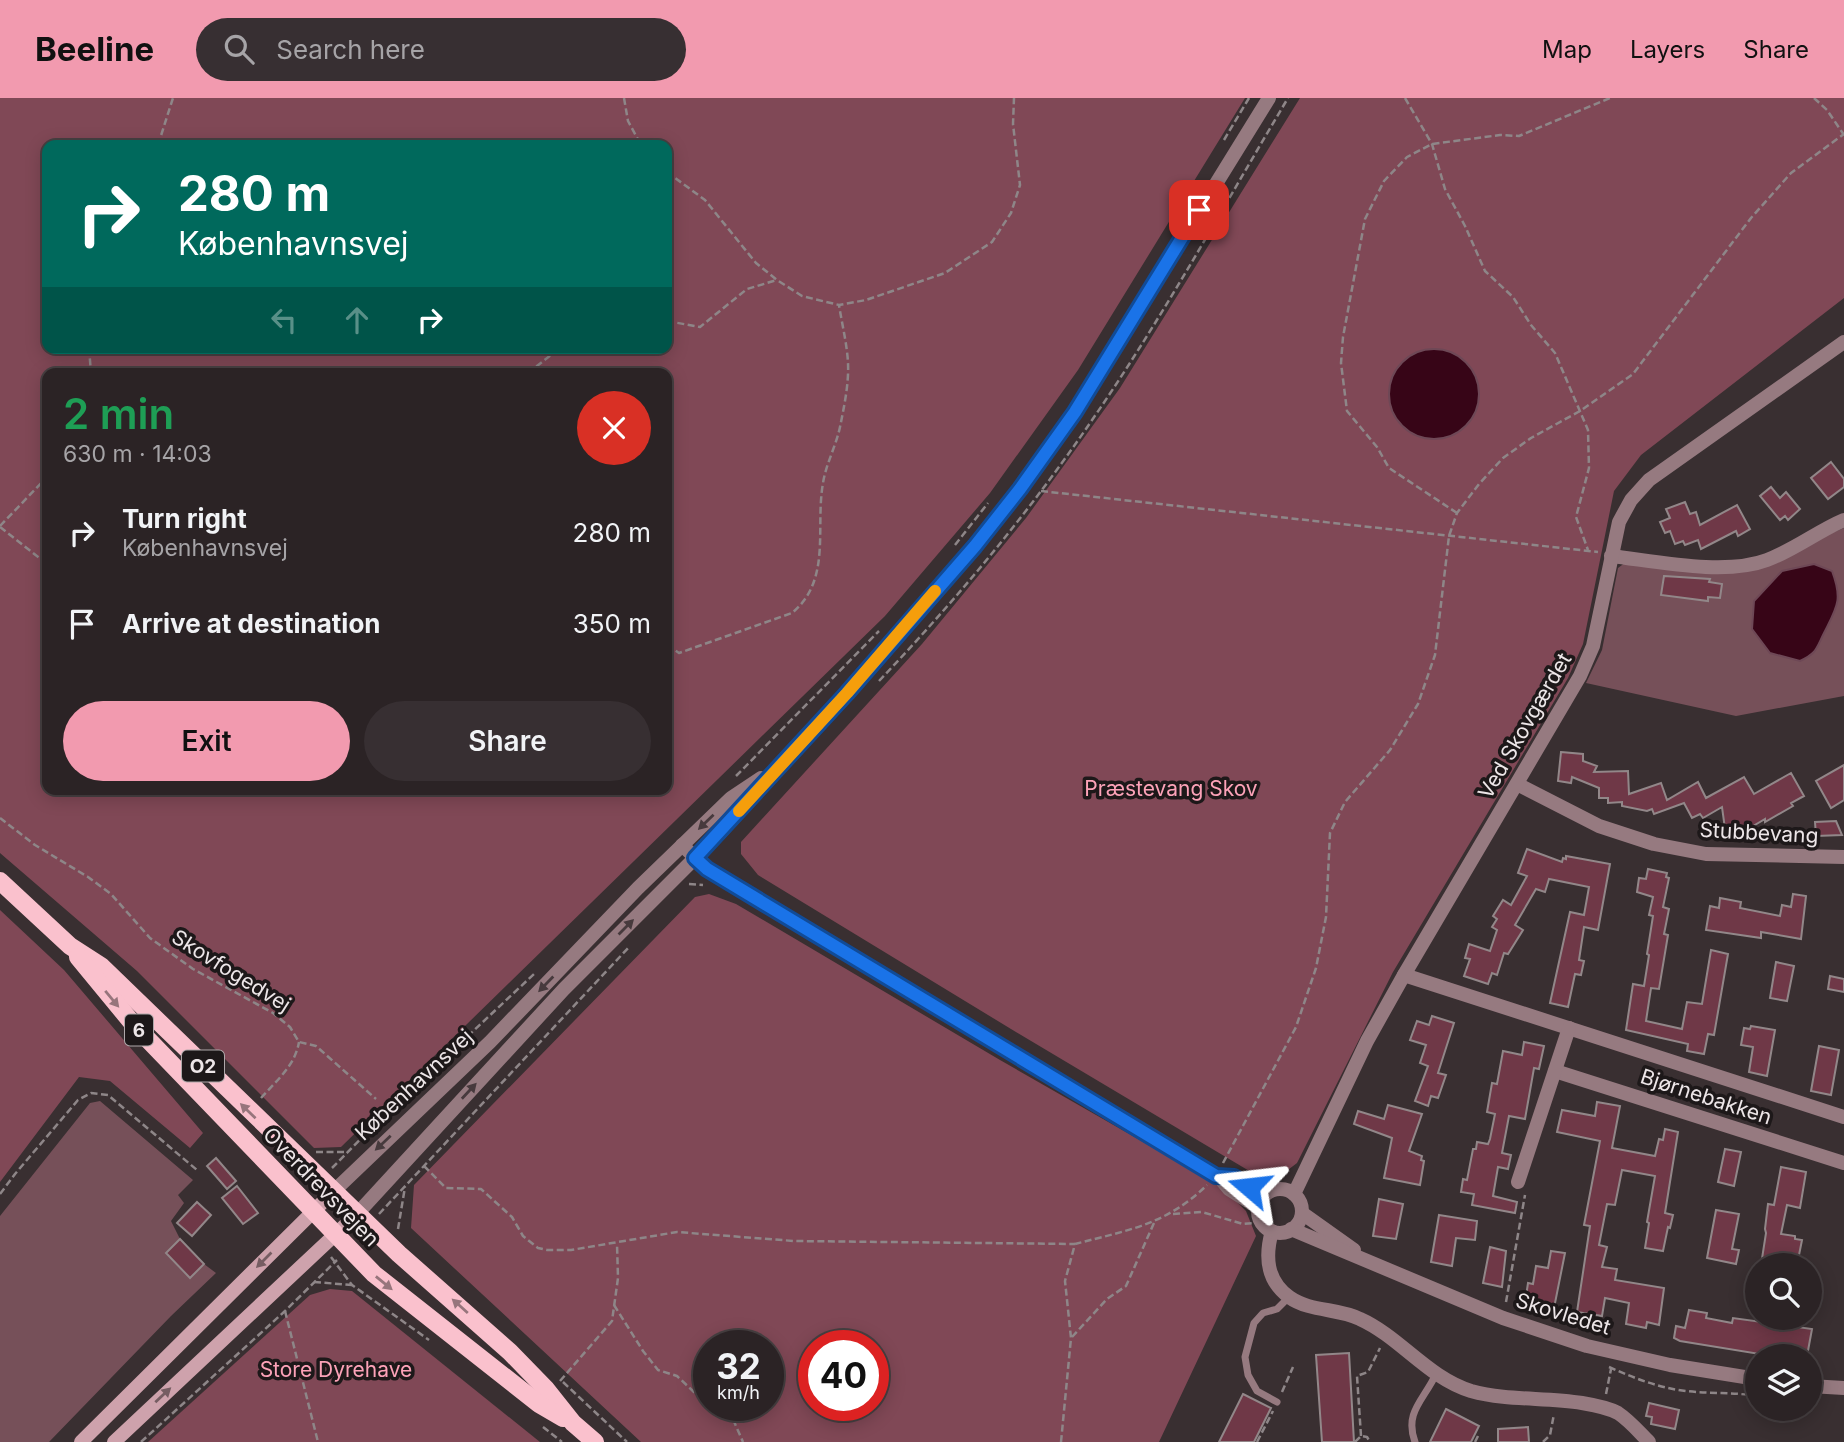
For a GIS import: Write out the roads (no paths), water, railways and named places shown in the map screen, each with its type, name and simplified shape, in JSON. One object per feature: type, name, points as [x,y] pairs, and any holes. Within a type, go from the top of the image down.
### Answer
[{"type":"main road","name":"Overdrevsvejen","points":[[0,881],[70,946],[134,1025],[374,1274],[539,1404],[573,1423],[596,1442]]},
{"type":"main road","name":"Overdrevsvejen","points":[[70,946],[101,966],[248,1111],[510,1352],[546,1389],[573,1423]]},
{"type":"main road","name":"Københavnsvej","points":[[81,1442],[312,1212],[328,1185]]},
{"type":"main road","name":"Københavnsvej","points":[[114,1442],[357,1213]]},
{"type":"street","name":"Københavnsvej","points":[[357,1213],[564,989],[695,858],[862,676],[975,546],[1075,412],[1269,98]]},
{"type":"street","name":"Ved Skovgærdet","points":[[1294,1194],[1367,1041],[1580,676],[1593,646],[1619,522],[1631,500],[1649,480],[1844,342]]},
{"type":"street","points":[[1611,556],[1707,567],[1744,565],[1767,560],[1844,520]]},
{"type":"street","name":"Københavnsvej","points":[[328,1185],[490,1042],[731,798],[779,766]]},
{"type":"street","name":"Stubbevang","points":[[1517,784],[1599,826],[1654,844],[1706,854],[1844,858]]},
{"type":"street","points":[[682,845],[717,875],[1218,1177],[1229,1189],[1264,1215],[1282,1232],[1297,1225],[1302,1213],[1301,1205],[1294,1194],[1279,1189],[1271,1191],[1264,1215],[1268,1267],[1289,1297],[1308,1307],[1342,1312],[1361,1319],[1436,1374],[1468,1390],[1495,1396],[1556,1399],[1602,1408],[1615,1412],[1649,1442]]},
{"type":"street","name":"Bjørnebakken","points":[[1404,975],[1844,1117]]},
{"type":"street","points":[[1518,1182],[1569,1028]]},
{"type":"street","name":"Bjørnebakken","points":[[1555,1071],[1844,1163]]},
{"type":"street","name":"Skovledet","points":[[1302,1213],[1366,1260]]},
{"type":"street","name":"Skovledet","points":[[1291,1229],[1503,1318],[1587,1346],[1670,1365],[1745,1377]]},
{"type":"street","points":[[1822,1387],[1844,1388]]},
{"type":"lane","points":[[1278,1402],[1257,1391],[1248,1375],[1245,1357],[1254,1323],[1263,1313],[1277,1309],[1289,1297]]},
{"type":"lane","points":[[1415,1442],[1410,1421],[1414,1410],[1428,1393],[1436,1374]]},
{"type":"park label","name":"Præstevang Skov","points":[[1171,789]]},
{"type":"park label","name":"Store Dyrehave","points":[[336,1370]]}]
